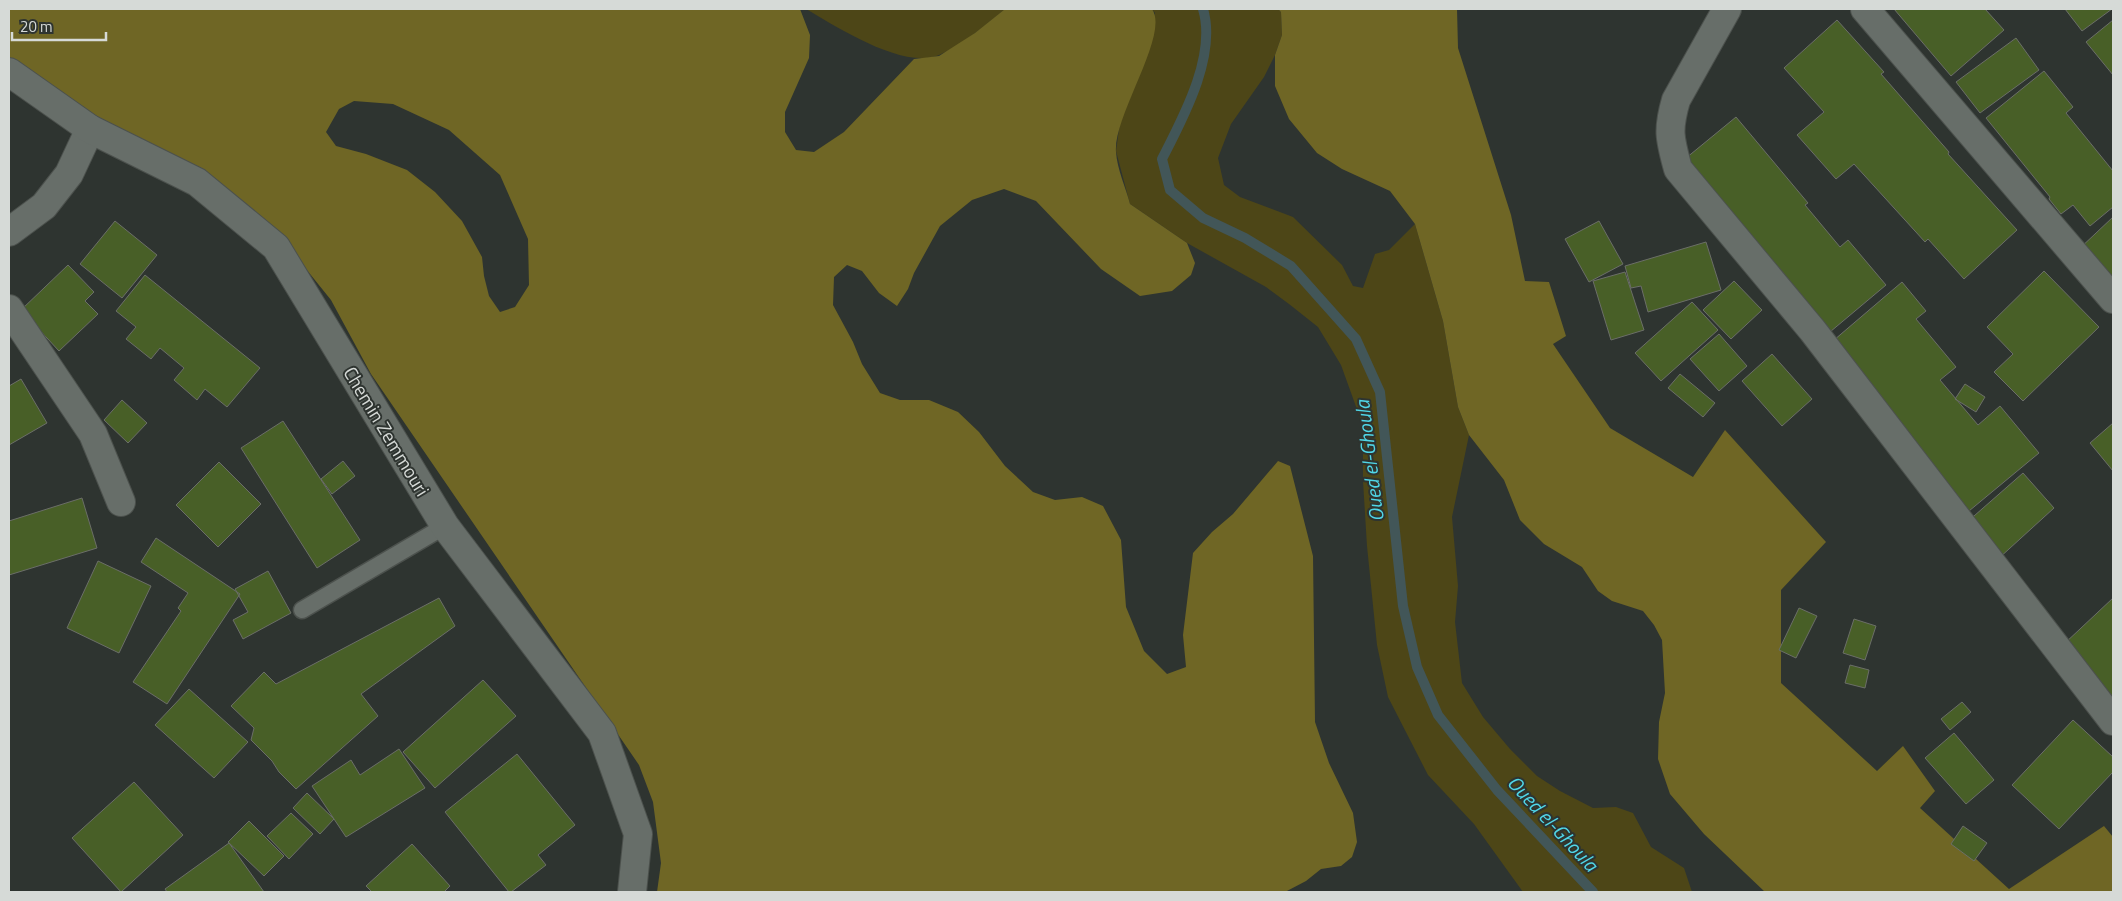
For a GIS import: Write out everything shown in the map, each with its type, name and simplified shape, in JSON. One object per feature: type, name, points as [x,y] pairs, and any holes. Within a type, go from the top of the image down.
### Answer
[{"type":"street","points":[[1727,9],[1676,100],[1671,116],[1669,136],[1678,169],[1813,331],[2113,721]]},
{"type":"street","points":[[1865,9],[2113,299]]},
{"type":"street","name":"Chemin Zemmouri","points":[[9,72],[90,129],[197,182],[276,247],[445,526],[602,733],[638,834],[632,892]]},
{"type":"street","points":[[9,232],[44,206],[68,174],[90,129]]},
{"type":"street","points":[[9,309],[92,434],[121,502]]},
{"type":"lane","points":[[302,610],[445,526]]},
{"type":"shaded area","points":[[9,9],[800,9],[810,35],[809,58],[785,112],[785,132],[796,150],[814,152],[844,132],[914,59],[939,56],[975,33],[1005,9],[1152,9],[1155,21],[1154,37],[1123,118],[1117,137],[1116,152],[1130,204],[1187,243],[1195,263],[1191,275],[1172,291],[1140,296],[1101,269],[1036,201],[1004,189],[972,200],[940,226],[914,273],[908,289],[897,306],[879,293],[862,271],[847,265],[834,277],[833,305],[853,342],[862,364],[880,393],[900,400],[929,400],[958,412],[979,432],[1005,466],[1033,492],[1055,500],[1082,497],[1103,506],[1121,540],[1126,607],[1144,651],[1167,674],[1186,667],[1183,635],[1193,553],[1212,532],[1233,514],[1278,461],[1290,466],[1313,556],[1315,722],[1329,763],[1353,813],[1357,842],[1352,857],[1341,866],[1321,869],[1306,881],[1285,892],[657,892],[661,863],[653,802],[639,765],[371,374],[331,300],[273,228],[9,61]],"holes":[[[354,101],[393,104],[449,130],[500,175],[528,239],[529,285],[515,307],[500,312],[489,296],[482,257],[462,221],[435,192],[407,170],[366,154],[336,146],[326,132],[339,109]]]},
{"type":"shaded area","points":[[806,9],[1005,9],[957,46],[939,55],[924,58],[907,57],[889,52],[852,35]]},
{"type":"shaded area","points":[[1152,9],[1278,9],[1281,12],[1282,35],[1275,55],[1264,77],[1231,124],[1218,158],[1224,185],[1240,197],[1293,217],[1342,265],[1353,286],[1363,288],[1375,254],[1389,250],[1415,224],[1443,321],[1458,407],[1469,435],[1452,517],[1458,586],[1455,622],[1462,683],[1483,717],[1510,749],[1537,776],[1560,791],[1593,808],[1616,807],[1633,813],[1651,847],[1684,868],[1692,892],[1523,892],[1474,824],[1428,775],[1388,697],[1377,645],[1367,546],[1363,481],[1363,426],[1341,365],[1318,327],[1289,304],[1266,287],[1187,243],[1130,204],[1116,151],[1120,122],[1140,74],[1155,13]]},
{"type":"shaded area","points":[[1278,9],[1457,9],[1458,48],[1511,215],[1525,281],[1549,282],[1566,336],[1553,344],[1610,428],[1693,477],[1725,430],[1826,542],[1781,590],[1781,683],[1877,771],[1903,746],[1935,791],[1920,808],[2009,889],[2104,826],[2113,837],[2113,892],[1765,892],[1704,834],[1670,794],[1658,759],[1659,722],[1665,693],[1662,640],[1654,625],[1643,611],[1612,601],[1598,591],[1582,567],[1544,544],[1520,520],[1504,480],[1469,435],[1458,407],[1443,321],[1415,224],[1390,191],[1342,169],[1317,153],[1289,119],[1275,86],[1275,55],[1282,35],[1281,12]]},
{"type":"building","points":[[1894,9],[1985,9],[2004,30],[1951,76]]},
{"type":"building","points":[[2065,9],[2112,9],[2082,31]]},
{"type":"building","points":[[1837,20],[1884,72],[1881,74],[1949,152],[1948,154],[2017,230],[1964,279],[1928,239],[1925,242],[1854,164],[1836,179],[1797,135],[1824,112],[1784,68]]},
{"type":"building","points":[[2113,20],[2113,75],[2086,42]]},
{"type":"building","points":[[2016,38],[2039,70],[1980,113],[1956,82]]},
{"type":"building","points":[[2044,71],[2073,107],[2066,113],[2113,171],[2113,207],[2090,226],[2073,205],[2061,214],[2049,199],[2050,197],[1986,118]]},
{"type":"building","points":[[1736,117],[1808,203],[1805,205],[1840,247],[1848,240],[1886,285],[1824,337],[1680,163]]},
{"type":"building","points":[[2113,217],[2113,288],[2078,250]]},
{"type":"building","points":[[115,221],[157,255],[122,298],[80,264]]},
{"type":"building","points":[[1599,221],[1623,264],[1589,282],[1565,239]]},
{"type":"building","points":[[1706,242],[1721,290],[1648,312],[1641,286],[1631,288],[1625,266]]},
{"type":"building","points":[[68,265],[94,292],[85,301],[98,314],[59,351],[21,310]]},
{"type":"building","points":[[2044,271],[2099,327],[2023,401],[1994,372],[2013,354],[1987,327]]},
{"type":"building","points":[[1625,272],[1644,330],[1611,340],[1593,281]]},
{"type":"building","points":[[145,275],[260,368],[227,407],[205,389],[197,400],[174,380],[184,368],[160,348],[151,359],[126,339],[136,327],[116,311]]},
{"type":"building","points":[[1734,281],[1762,310],[1731,339],[1703,310]]},
{"type":"building","points":[[1902,282],[1926,311],[1916,319],[1956,367],[1940,380],[1978,425],[2000,406],[2039,453],[1969,511],[1827,346]]},
{"type":"building","points":[[1692,302],[1718,330],[1661,381],[1635,353]]},
{"type":"building","points":[[1719,334],[1747,366],[1719,391],[1690,359]]},
{"type":"building","points":[[1772,354],[1812,399],[1782,426],[1742,381]]},
{"type":"building","points":[[1680,374],[1715,403],[1703,417],[1668,388]]},
{"type":"building","points":[[21,379],[47,423],[9,445],[9,386]]},
{"type":"building","points":[[1965,384],[1985,397],[1976,412],[1955,399]]},
{"type":"building","points":[[122,400],[147,423],[128,443],[104,420]]},
{"type":"building","points":[[283,421],[360,540],[317,568],[241,448]]},
{"type":"building","points":[[2113,423],[2113,471],[2090,443]]},
{"type":"building","points":[[343,461],[355,476],[332,494],[321,479]]},
{"type":"building","points":[[219,462],[261,504],[218,547],[176,505]]},
{"type":"building","points":[[2023,473],[2054,508],[1998,559],[1966,523]]},
{"type":"building","points":[[82,498],[97,548],[9,575],[9,521]]},
{"type":"building","points":[[156,538],[240,594],[167,704],[133,682],[181,611],[178,608],[188,593],[141,562]]},
{"type":"building","points":[[98,561],[151,586],[119,653],[67,628]]},
{"type":"building","points":[[268,571],[291,613],[243,639],[233,620],[248,612],[235,589]]},
{"type":"building","points":[[439,598],[455,626],[361,694],[378,716],[296,789],[251,740],[254,728],[231,706],[264,672],[276,684]]},
{"type":"building","points":[[2113,598],[2113,697],[2064,644]]},
{"type":"building","points":[[1799,608],[1817,616],[1796,658],[1779,650]]},
{"type":"building","points":[[1854,619],[1876,626],[1865,660],[1843,653]]},
{"type":"building","points":[[1850,665],[1869,670],[1865,688],[1845,683]]},
{"type":"building","points":[[483,680],[516,716],[435,788],[403,752]]},
{"type":"building","points":[[189,689],[248,742],[214,778],[155,725]]},
{"type":"building","points":[[1962,702],[1971,712],[1950,730],[1941,719]]},
{"type":"building","points":[[2073,720],[2113,757],[2113,772],[2059,829],[2012,785]]},
{"type":"building","points":[[1954,733],[1994,780],[1966,804],[1925,758]]},
{"type":"building","points":[[399,749],[425,788],[346,837],[312,786],[351,760],[360,775]]},
{"type":"building","points":[[517,754],[575,825],[538,855],[546,865],[509,892],[445,812]]},
{"type":"building","points":[[134,782],[183,835],[121,892],[72,838]]},
{"type":"building","points":[[307,793],[334,819],[320,834],[293,808]]},
{"type":"building","points":[[291,813],[313,834],[289,859],[267,836]]},
{"type":"building","points":[[249,821],[284,856],[264,876],[228,842]]},
{"type":"building","points":[[1963,826],[1987,843],[1974,861],[1951,844]]},
{"type":"building","points":[[229,843],[264,892],[167,892],[165,889]]},
{"type":"building","points":[[412,844],[450,886],[444,892],[372,892],[366,886]]},
{"type":"waterway","name":"Oued el-Ghoula","points":[[1203,9],[1206,27],[1202,66],[1188,106],[1162,159],[1170,190],[1203,218],[1245,238],[1291,266],[1356,339],[1380,392],[1403,606],[1417,667],[1438,715],[1497,790],[1593,892]]}]
